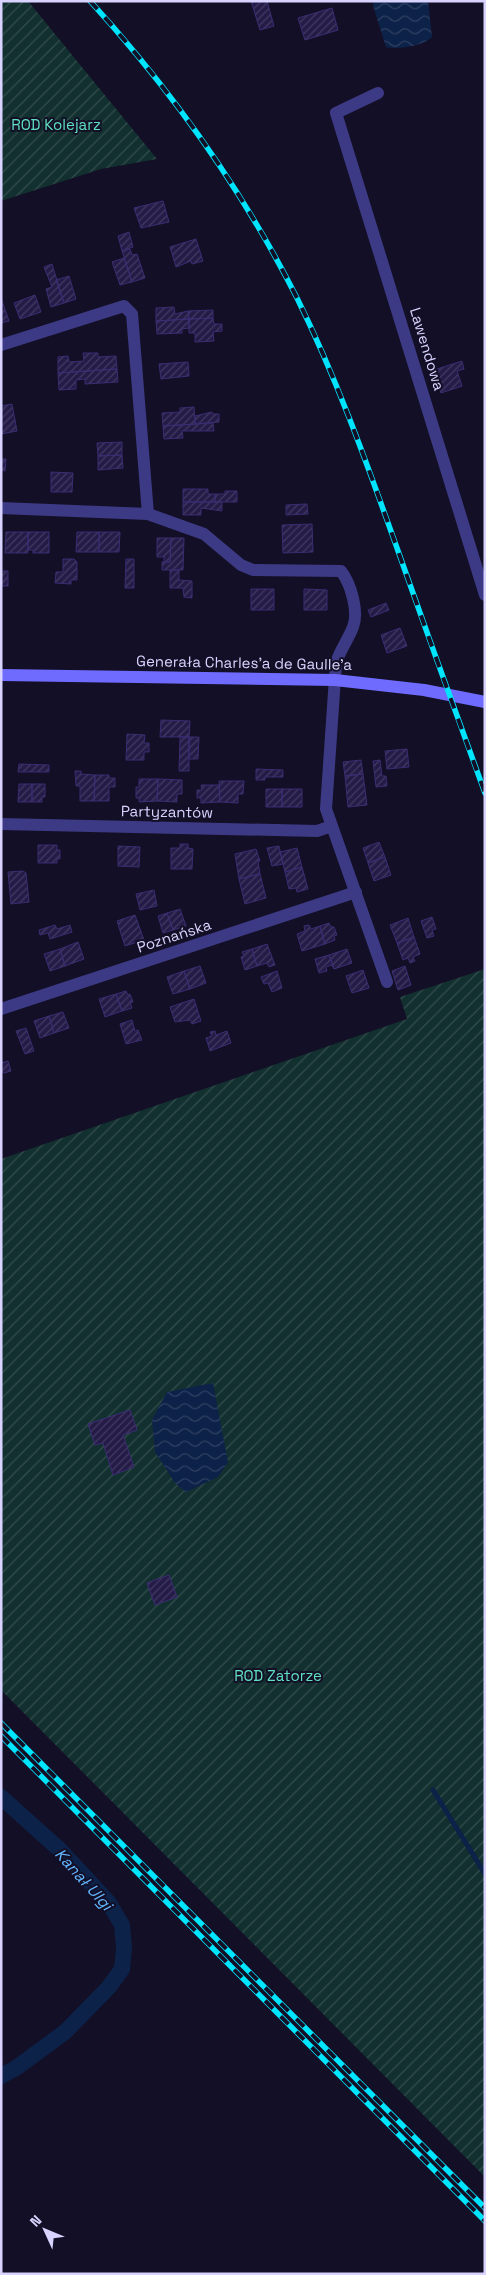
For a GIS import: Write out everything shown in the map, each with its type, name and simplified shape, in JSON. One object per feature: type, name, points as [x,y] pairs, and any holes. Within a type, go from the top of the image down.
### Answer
[{"type":"main road","name":"Generała Charles'a de Gaulle'a","points":[[1,674],[335,680],[424,690],[485,702]]},
{"type":"street","name":"Lawendowa","points":[[378,93],[336,113],[485,595]]},
{"type":"street","points":[[1,345],[124,306],[132,314],[148,514]]},
{"type":"street","points":[[1,508],[148,514],[204,534],[241,565],[253,570],[341,571],[350,587],[354,616],[353,627],[336,663],[326,809],[387,982]]},
{"type":"street","name":"Partyzantów","points":[[1,824],[317,832],[332,826]]},
{"type":"street","name":"Poznańska","points":[[1,1010],[356,892]]},
{"type":"green space","name":"ROD Kolejarz","points":[[1,1],[28,1],[157,159],[101,169],[1,201]]},
{"type":"green space","name":"ROD Zatorze","points":[[485,969],[485,2177],[1,1690],[1,1159],[407,1019],[400,997]]},
{"type":"water","points":[[374,1],[428,1],[432,37],[423,43],[410,46],[386,47],[373,6]]},
{"type":"water","points":[[213,1383],[228,1462],[218,1477],[186,1492],[175,1483],[155,1452],[152,1420],[167,1392]]},
{"type":"building","points":[[251,1],[267,1],[274,26],[260,30]]},
{"type":"building","points":[[332,8],[338,30],[305,40],[298,18]]},
{"type":"building","points":[[163,201],[169,222],[141,228],[134,208]]},
{"type":"building","points":[[129,232],[133,247],[122,251],[118,236]]},
{"type":"building","points":[[196,239],[203,261],[192,264],[191,261],[176,267],[170,247]]},
{"type":"building","points":[[130,249],[132,255],[137,254],[145,278],[132,282],[122,251]]},
{"type":"building","points":[[124,258],[132,282],[120,285],[112,262]]},
{"type":"building","points":[[52,264],[64,303],[51,307],[46,289],[52,287],[44,267]]},
{"type":"building","points":[[69,276],[76,299],[64,303],[56,280]]},
{"type":"building","points":[[35,295],[41,312],[20,319],[14,303]]},
{"type":"building","points":[[1,298],[9,321],[1,323]]},
{"type":"building","points":[[174,307],[175,314],[188,311],[189,319],[156,321],[156,308]]},
{"type":"building","points":[[213,310],[213,318],[189,319],[188,311]]},
{"type":"building","points":[[213,318],[214,324],[222,324],[222,331],[213,332],[214,341],[195,342],[195,333],[189,333],[189,319]]},
{"type":"building","points":[[189,319],[189,328],[182,329],[182,333],[157,334],[156,321]]},
{"type":"building","points":[[83,353],[98,353],[98,357],[116,356],[117,369],[58,373],[58,357],[68,356],[69,362],[84,361]]},
{"type":"building","points":[[462,361],[464,369],[457,371],[462,386],[441,393],[434,370]]},
{"type":"building","points":[[188,362],[189,376],[161,379],[159,364]]},
{"type":"building","points":[[117,369],[118,382],[85,384],[85,379],[76,380],[76,389],[59,390],[58,373]]},
{"type":"building","points":[[12,404],[17,431],[1,434],[1,406]]},
{"type":"building","points":[[194,407],[195,424],[163,426],[162,413],[180,412],[180,408]]},
{"type":"building","points":[[212,412],[212,414],[219,414],[219,422],[195,424],[195,416]]},
{"type":"building","points":[[213,423],[214,431],[182,431],[183,438],[164,439],[163,426]]},
{"type":"building","points":[[122,442],[122,455],[98,456],[97,443]]},
{"type":"building","points":[[122,455],[123,468],[98,470],[98,456]]},
{"type":"building","points":[[1,459],[6,459],[5,471],[1,470]]},
{"type":"building","points":[[51,472],[73,473],[72,492],[51,492]]},
{"type":"building","points":[[183,489],[208,489],[208,494],[215,494],[215,502],[183,502]]},
{"type":"building","points":[[225,491],[237,491],[237,502],[215,502],[215,494],[225,494]]},
{"type":"building","points":[[183,502],[222,502],[222,511],[201,508],[201,515],[183,515]]},
{"type":"building","points":[[307,504],[308,514],[286,515],[286,505]]},
{"type":"building","points":[[312,524],[313,552],[283,553],[282,525]]},
{"type":"building","points":[[6,532],[28,532],[28,553],[5,553]]},
{"type":"building","points":[[28,532],[49,532],[49,553],[33,553],[33,550],[28,550]]},
{"type":"building","points":[[77,532],[99,532],[99,552],[76,552]]},
{"type":"building","points":[[99,532],[120,532],[119,552],[99,552]]},
{"type":"building","points":[[157,538],[171,538],[170,562],[164,562],[164,557],[157,557]]},
{"type":"building","points":[[171,538],[184,538],[183,570],[162,570],[162,562],[170,562]]},
{"type":"building","points":[[63,559],[74,559],[77,562],[77,580],[71,580],[71,584],[55,583],[56,572],[63,572]]},
{"type":"building","points":[[126,559],[134,559],[134,588],[125,588]]},
{"type":"building","points":[[170,570],[179,570],[179,580],[192,581],[192,598],[184,597],[183,588],[170,588]]},
{"type":"building","points":[[1,571],[8,571],[8,586],[1,586]]},
{"type":"building","points":[[251,589],[274,589],[274,610],[251,610]]},
{"type":"building","points":[[304,589],[327,590],[327,610],[304,610]]},
{"type":"building","points":[[386,603],[389,610],[371,617],[368,610]]},
{"type":"building","points":[[400,628],[407,646],[387,653],[381,635]]},
{"type":"building","points":[[161,720],[190,721],[189,737],[160,737]]},
{"type":"building","points":[[127,734],[145,735],[144,743],[149,743],[149,752],[144,752],[144,760],[126,760]]},
{"type":"building","points":[[180,737],[189,737],[189,771],[179,771]]},
{"type":"building","points":[[189,737],[199,737],[198,759],[189,759]]},
{"type":"building","points":[[407,749],[409,767],[387,769],[385,751]]},
{"type":"building","points":[[361,760],[363,774],[345,776],[343,762]]},
{"type":"building","points":[[380,760],[382,776],[386,776],[387,786],[376,787],[373,761]]},
{"type":"building","points":[[19,764],[49,765],[49,772],[18,772]]},
{"type":"building","points":[[256,769],[283,770],[283,777],[265,777],[265,780],[256,780]]},
{"type":"building","points":[[75,771],[81,771],[81,774],[95,775],[94,801],[80,801],[80,786],[76,786]]},
{"type":"building","points":[[363,774],[367,805],[348,807],[345,776]]},
{"type":"building","points":[[95,775],[109,775],[109,778],[115,778],[115,787],[109,787],[109,801],[94,801]]},
{"type":"building","points":[[139,779],[158,779],[157,801],[139,802],[139,798],[136,798],[136,787],[139,787]]},
{"type":"building","points":[[158,779],[182,780],[182,794],[177,794],[177,802],[157,801]]},
{"type":"building","points":[[219,781],[244,781],[243,794],[238,794],[238,803],[220,802]]},
{"type":"building","points":[[19,784],[32,784],[32,802],[18,802]]},
{"type":"building","points":[[32,784],[45,784],[45,797],[42,797],[42,802],[32,802]]},
{"type":"building","points":[[201,785],[219,785],[220,802],[201,803],[201,798],[197,798],[197,790],[202,790]]},
{"type":"building","points":[[266,789],[282,789],[282,807],[266,807]]},
{"type":"building","points":[[282,789],[302,789],[302,807],[282,807]]},
{"type":"building","points":[[379,842],[385,857],[368,863],[363,848]]},
{"type":"building","points":[[180,844],[188,844],[188,848],[193,849],[192,869],[171,869],[171,848],[180,848]]},
{"type":"building","points":[[38,845],[57,845],[57,850],[60,850],[60,859],[57,859],[57,863],[38,863]]},
{"type":"building","points":[[118,846],[140,847],[139,867],[118,866]]},
{"type":"building","points":[[279,846],[283,864],[272,866],[267,848]]},
{"type":"building","points":[[297,848],[302,867],[285,872],[280,852]]},
{"type":"building","points":[[256,849],[260,861],[258,861],[260,874],[239,879],[235,854]]},
{"type":"building","points":[[385,857],[391,875],[374,881],[368,863]]},
{"type":"building","points":[[302,867],[308,889],[297,892],[296,888],[289,889],[285,872]]},
{"type":"building","points":[[23,871],[26,873],[29,902],[11,904],[8,872]]},
{"type":"building","points":[[260,874],[266,898],[245,904],[239,879]]},
{"type":"building","points":[[154,890],[157,906],[140,910],[136,894]]},
{"type":"building","points":[[180,909],[186,926],[173,930],[167,913]]},
{"type":"building","points":[[167,913],[173,930],[163,933],[158,916]]},
{"type":"building","points":[[135,915],[144,940],[125,946],[117,921]]},
{"type":"building","points":[[432,917],[436,929],[432,930],[434,936],[427,938],[421,921]]},
{"type":"building","points":[[408,918],[414,937],[397,943],[390,925]]},
{"type":"building","points":[[329,923],[331,927],[334,927],[337,935],[334,936],[335,940],[325,944],[320,926]]},
{"type":"building","points":[[55,925],[57,929],[70,925],[72,932],[50,939],[48,933],[40,935],[39,930]]},
{"type":"building","points":[[309,925],[311,929],[320,926],[325,944],[302,951],[297,934],[305,931],[304,926]]},
{"type":"building","points":[[414,937],[420,954],[413,957],[415,961],[410,963],[408,958],[403,960],[397,943]]},
{"type":"building","points":[[78,942],[84,959],[65,966],[60,949]]},
{"type":"building","points":[[267,944],[275,965],[269,967],[267,963],[257,966],[252,949]]},
{"type":"building","points":[[60,949],[65,966],[50,971],[44,954]]},
{"type":"building","points":[[252,949],[257,966],[245,970],[241,957],[244,956],[242,952]]},
{"type":"building","points":[[347,949],[352,963],[334,969],[329,955]]},
{"type":"building","points":[[329,955],[334,969],[332,965],[326,967],[327,971],[319,973],[315,959]]},
{"type":"building","points":[[200,966],[206,983],[190,989],[184,971]]},
{"type":"building","points":[[405,966],[411,985],[398,990],[392,971]]},
{"type":"building","points":[[363,970],[369,988],[352,993],[346,976]]},
{"type":"building","points":[[184,971],[190,989],[173,994],[167,977]]},
{"type":"building","points":[[277,971],[282,988],[272,992],[268,983],[264,984],[261,977]]},
{"type":"building","points":[[126,991],[128,995],[130,994],[133,1002],[130,1003],[132,1008],[122,1011],[116,994]]},
{"type":"building","points":[[116,994],[122,1011],[105,1017],[99,999]]},
{"type":"building","points":[[194,999],[201,1021],[192,1024],[190,1020],[175,1022],[170,1007]]},
{"type":"building","points":[[63,1012],[69,1028],[54,1033],[49,1016]]},
{"type":"building","points":[[49,1016],[54,1033],[40,1038],[34,1021]]},
{"type":"building","points":[[132,1020],[135,1031],[138,1030],[142,1040],[126,1044],[120,1024]]},
{"type":"building","points":[[26,1028],[34,1051],[25,1054],[16,1031]]},
{"type":"building","points":[[215,1031],[216,1035],[227,1031],[231,1043],[210,1051],[206,1038],[212,1036],[210,1032]]},
{"type":"building","points":[[8,1061],[11,1071],[4,1073],[1,1071],[1,1063]]},
{"type":"building","points":[[130,1410],[137,1430],[123,1435],[134,1467],[113,1475],[103,1443],[95,1445],[88,1424]]},
{"type":"building","points":[[169,1575],[177,1597],[155,1605],[147,1583]]},
{"type":"waterway","points":[[433,1790],[485,1874]]},
{"type":"waterway","name":"Kanał Ulgi","points":[[1,1797],[60,1850],[109,1903],[122,1925],[124,1948],[122,1969],[109,1987],[65,2032],[16,2068],[1,2076]]},
{"type":"railway","points":[[90,1],[149,70],[204,142],[253,218],[297,298],[325,359],[363,453],[485,793]]},
{"type":"railway","points":[[1,1723],[485,2208]]},
{"type":"railway","points":[[1,1736],[485,2221]]}]
